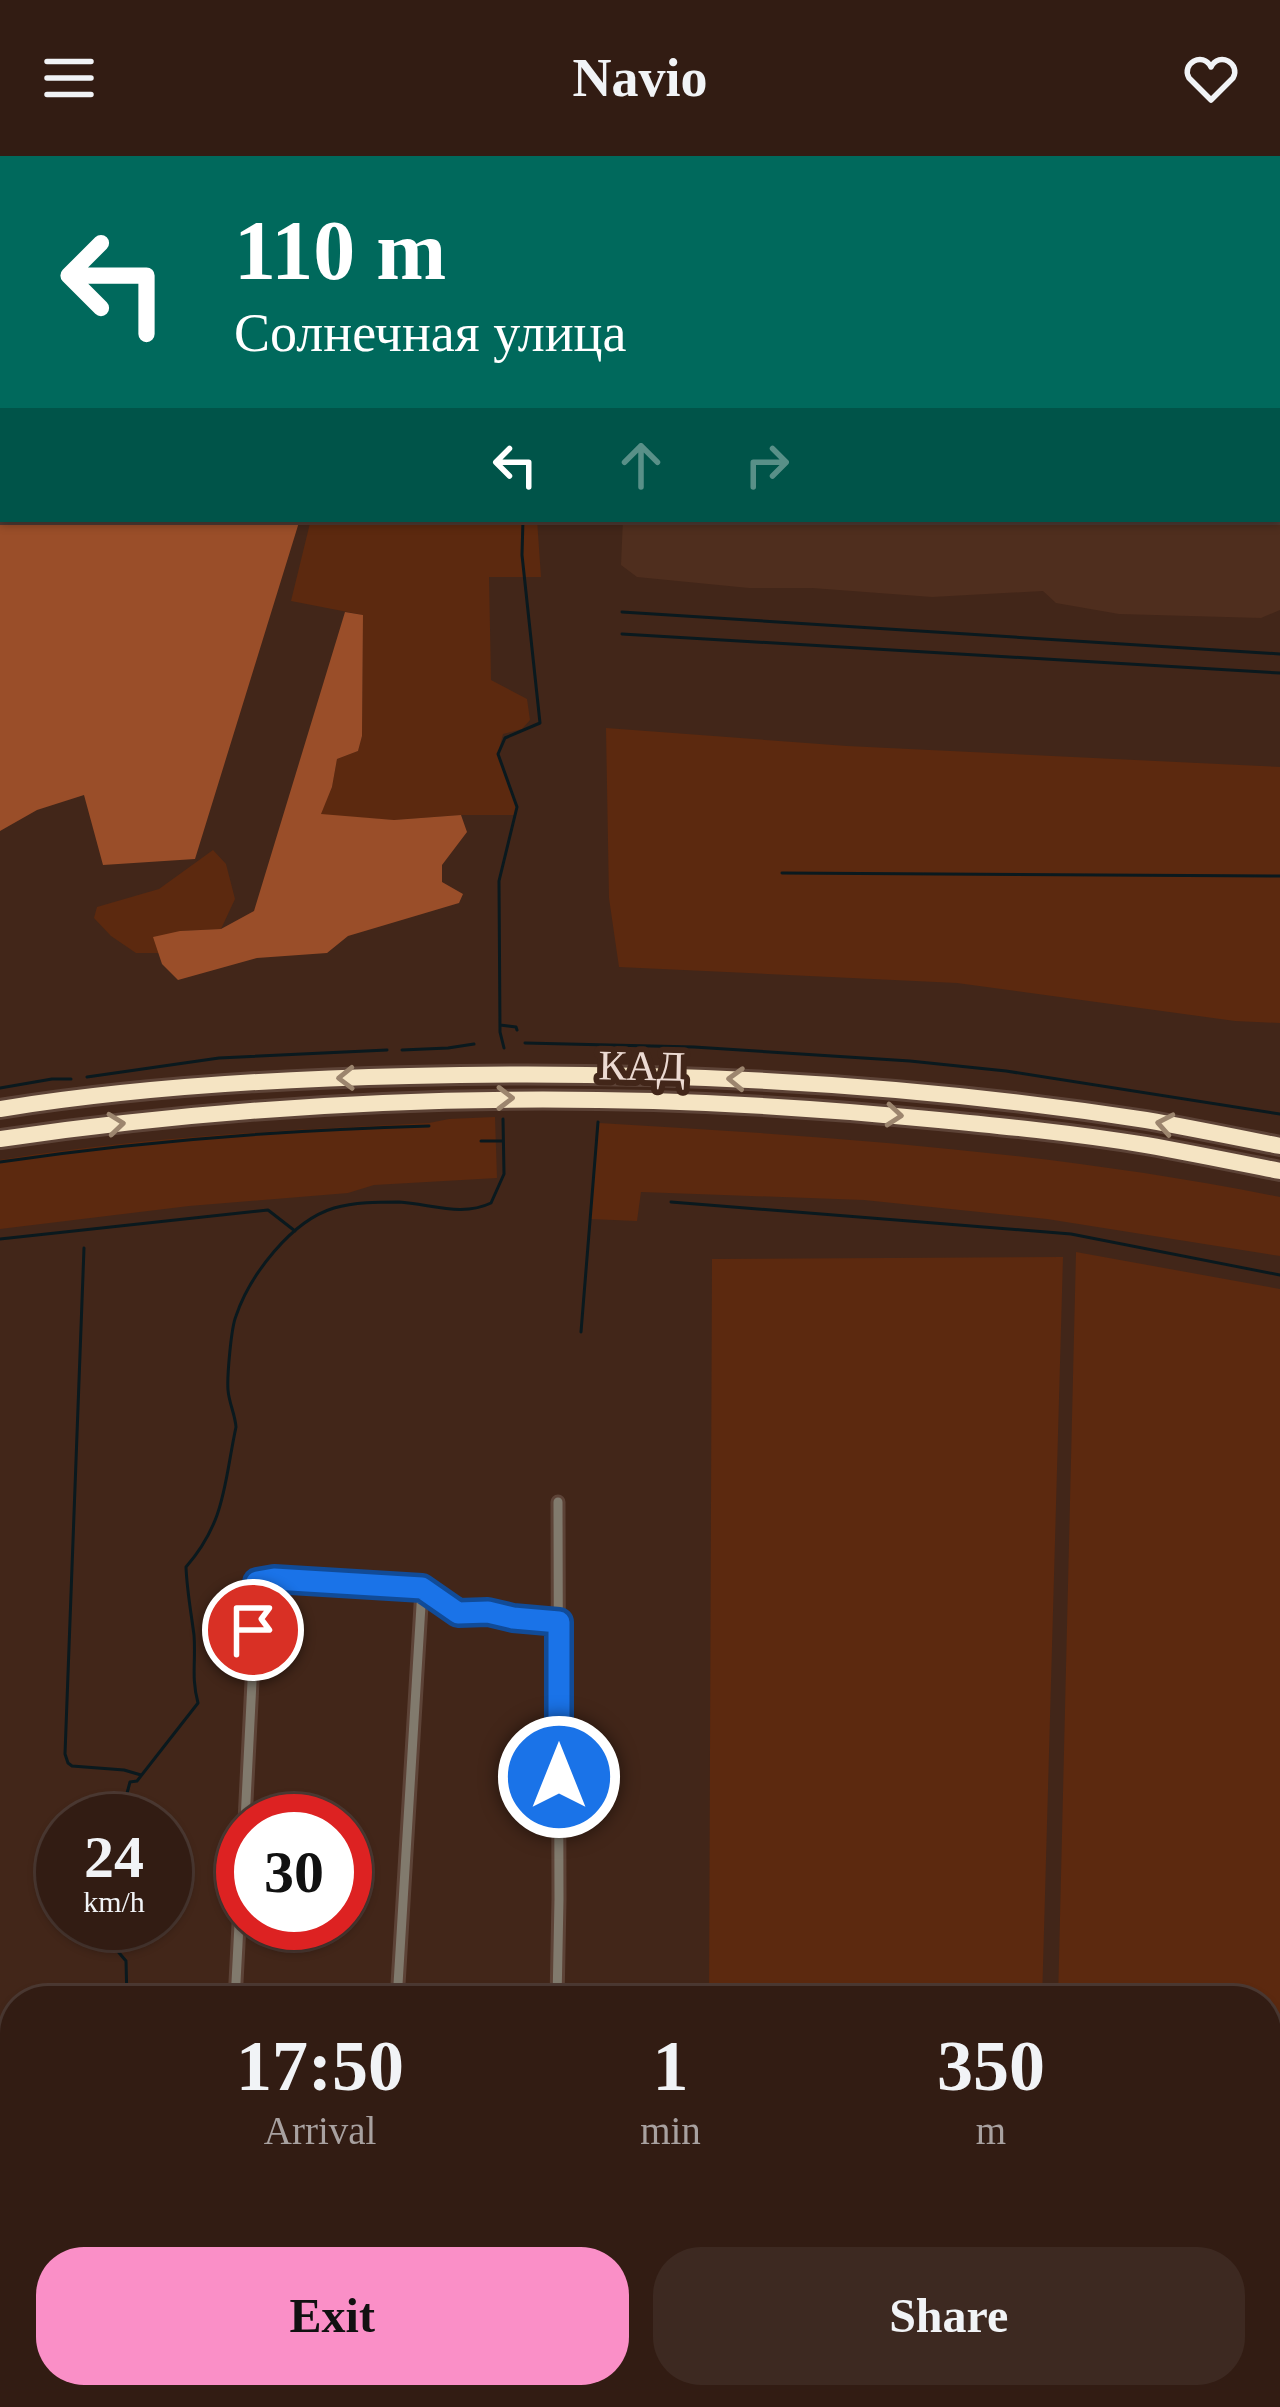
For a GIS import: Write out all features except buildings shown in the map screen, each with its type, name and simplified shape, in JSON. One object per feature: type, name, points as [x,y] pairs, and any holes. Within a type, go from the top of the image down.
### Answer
[{"type":"highway","name":"КАД","points":[[0,1109],[292,1079],[624,1075],[927,1093],[1148,1121],[1280,1146]]},
{"type":"highway","name":"КАД","points":[[0,1139],[251,1110],[490,1098],[622,1100],[759,1104],[1017,1127],[1280,1171]]},
{"type":"street","points":[[557,1986],[558,1502]]},
{"type":"street","points":[[245,1794],[257,1582],[274,1579],[422,1588],[458,1613],[488,1612],[559,1622]]},
{"type":"street","points":[[398,1986],[422,1588]]},
{"type":"street","points":[[236,1986],[238,1950]]},
{"type":"shaded area","points":[[0,522],[299,522],[195,859],[103,865],[84,795],[37,810],[0,831]]},
{"type":"shaded area","points":[[310,522],[537,522],[541,577],[489,577],[491,680],[527,699],[530,720],[522,729],[503,734],[498,753],[517,807],[515,815],[394,820],[320,815],[337,759],[358,751],[362,736],[363,615],[291,601]]},
{"type":"shaded area","points":[[623,522],[1280,522],[1280,610],[1261,618],[1119,614],[1056,603],[1043,591],[932,597],[749,588],[637,577],[621,565]]},
{"type":"shaded area","points":[[345,612],[363,615],[362,736],[358,751],[337,759],[321,814],[394,820],[461,815],[467,832],[442,865],[442,882],[463,894],[459,903],[348,936],[327,953],[257,958],[178,980],[162,964],[153,937],[221,929],[254,911]]},
{"type":"shaded area","points":[[606,728],[847,746],[1280,767],[1280,1023],[957,983],[619,967],[609,898]]},
{"type":"shaded area","points":[[213,850],[226,864],[235,899],[221,929],[180,931],[158,953],[136,953],[94,918],[97,907],[159,889]]},
{"type":"shaded area","points":[[495,1117],[497,1178],[374,1185],[348,1193],[0,1229],[0,1160],[160,1140]]},
{"type":"shaded area","points":[[599,1123],[1026,1157],[1280,1197],[1280,1256],[1047,1219],[864,1200],[641,1192],[637,1221],[590,1219]]},
{"type":"shaded area","points":[[1076,1252],[1280,1289],[1280,1986],[1058,1986]]},
{"type":"shaded area","points":[[1063,1257],[1042,1986],[709,1986],[712,1259]]},
{"type":"waterway","points":[[504,1048],[499,881],[517,807],[498,754],[505,738],[540,723],[522,555],[523,522]]},
{"type":"waterway","points":[[622,612],[1280,654]]},
{"type":"waterway","points":[[622,634],[1280,673]]},
{"type":"waterway","points":[[782,873],[1280,876]]},
{"type":"waterway","points":[[500,1025],[517,1030]]},
{"type":"waterway","points":[[525,1043],[694,1047],[910,1061],[1006,1071],[1280,1114]]},
{"type":"waterway","points":[[402,1050],[474,1044]]},
{"type":"waterway","points":[[87,1077],[219,1058],[387,1050]]},
{"type":"waterway","points":[[0,1088],[71,1079]]},
{"type":"waterway","points":[[127,1794],[130,1782],[137,1781],[198,1703],[186,1567],[209,1534],[225,1484],[236,1427],[228,1390],[231,1341],[251,1284],[288,1237],[334,1208],[399,1202],[469,1209],[491,1203],[504,1174],[503,1119]]},
{"type":"waterway","points":[[581,1332],[598,1122]]},
{"type":"waterway","points":[[0,1162],[214,1138],[429,1126]]},
{"type":"waterway","points":[[481,1141],[502,1141]]},
{"type":"waterway","points":[[671,1202],[1071,1234],[1280,1275]]},
{"type":"waterway","points":[[0,1239],[268,1210],[295,1231]]},
{"type":"waterway","points":[[84,1248],[65,1754],[72,1766],[141,1775]]},
{"type":"waterway","points":[[117,1950],[126,1961],[127,1986]]},
{"type":"route","points":[[253,1630],[257,1582],[274,1579],[422,1588],[458,1613],[488,1612],[559,1622],[559,1777]]}]
